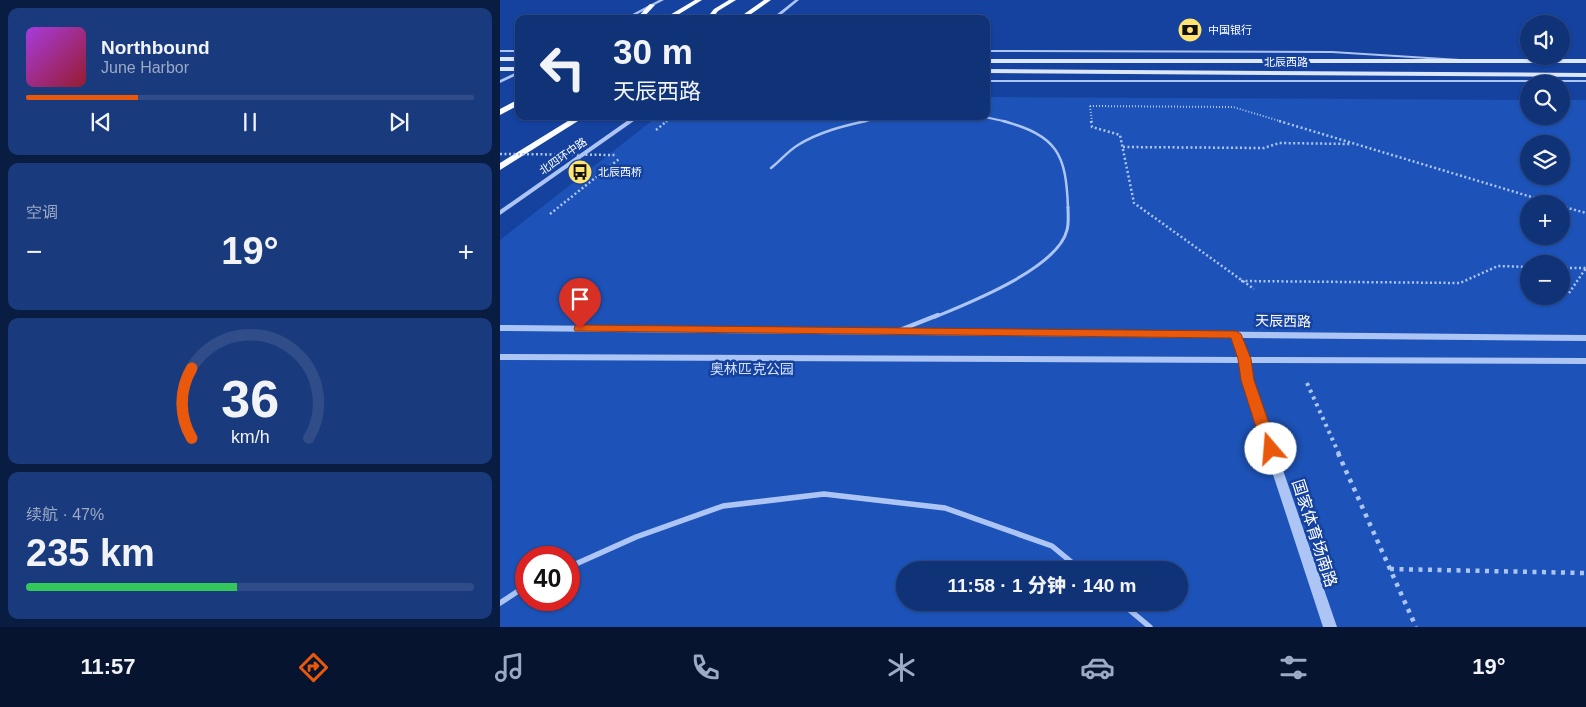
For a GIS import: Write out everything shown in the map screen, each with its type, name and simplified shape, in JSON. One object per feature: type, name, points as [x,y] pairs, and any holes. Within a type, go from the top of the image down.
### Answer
[{"type":"highway","points":[[673,15],[700,0]]},
{"type":"highway","points":[[712,15],[716,10],[733,0]]},
{"type":"highway","points":[[746,15],[768,0]]},
{"type":"highway","points":[[643,15],[652,5]]},
{"type":"highway","points":[[500,112],[515,103]]},
{"type":"highway","name":"北四环中路","points":[[500,167],[576,120]]},
{"type":"main road","points":[[500,59],[515,60]]},
{"type":"main road","name":"北辰西路","points":[[990,60],[1586,61]]},
{"type":"main road","points":[[500,69],[515,71]]},
{"type":"main road","name":"北辰西路","points":[[990,71],[1586,75]]},
{"type":"street","points":[[633,15],[662,0]]},
{"type":"street","points":[[778,15],[797,0]]},
{"type":"street","points":[[500,51],[515,51]]},
{"type":"street","name":"北辰西路","points":[[990,51],[1332,52],[1480,61]]},
{"type":"street","points":[[502,80],[515,73]]},
{"type":"street","name":"北辰西路","points":[[990,81],[1586,81]]},
{"type":"street","points":[[1575,81],[1586,87]]},
{"type":"street","name":"北四环中路","points":[[500,213],[632,120]]},
{"type":"street","name":"天辰西路","points":[[500,328],[1586,338]]},
{"type":"street","name":"国家体育场南路","points":[[1236,334],[1244,359],[1247,380],[1330,627]]},
{"type":"street","points":[[500,357],[1302,359],[1586,362]]},
{"type":"lane","points":[[898,331],[991,292],[1029,272],[1057,250],[1068,230],[1066,176],[1062,158],[1048,142],[1029,129],[990,118]]},
{"type":"lane","points":[[771,168],[797,146],[825,132],[868,120]]},
{"type":"lane","points":[[580,562],[636,537],[723,506],[824,494],[945,508],[1052,546],[1070,561]]},
{"type":"lane","points":[[500,603],[515,593]]},
{"type":"lane","points":[[1131,611],[1150,627]]},
{"type":"path","points":[[1254,289],[1134,203],[1120,135],[1092,127],[1090,106],[1233,107],[1525,195]]},
{"type":"path","points":[[652,133],[668,120]]},
{"type":"path","points":[[1123,147],[1264,148],[1279,143],[1356,144]]},
{"type":"path","points":[[500,154],[616,154]]},
{"type":"path","points":[[550,214],[624,155]]},
{"type":"path","points":[[1570,209],[1586,213]]},
{"type":"path","points":[[1241,280],[1460,283],[1498,266],[1520,266]]},
{"type":"path","points":[[1570,268],[1586,268]]},
{"type":"path","points":[[1570,292],[1586,268]]},
{"type":"path","points":[[1302,359],[1306,381],[1416,627]]},
{"type":"path","points":[[1390,569],[1586,573]]},
{"type":"green space","name":"奥林匹克公园","points":[[990,97],[1520,100],[1520,125],[1570,125],[1570,100],[1586,100],[1586,627],[500,627],[500,240],[653,120],[990,120]]},
{"type":"place","name":"中国银行","points":[[1190,30]]},
{"type":"place","name":"北辰西桥","points":[[580,172]]},
{"type":"route","points":[[580,329],[1236,334],[1244,359],[1247,380],[1271,449]]}]
